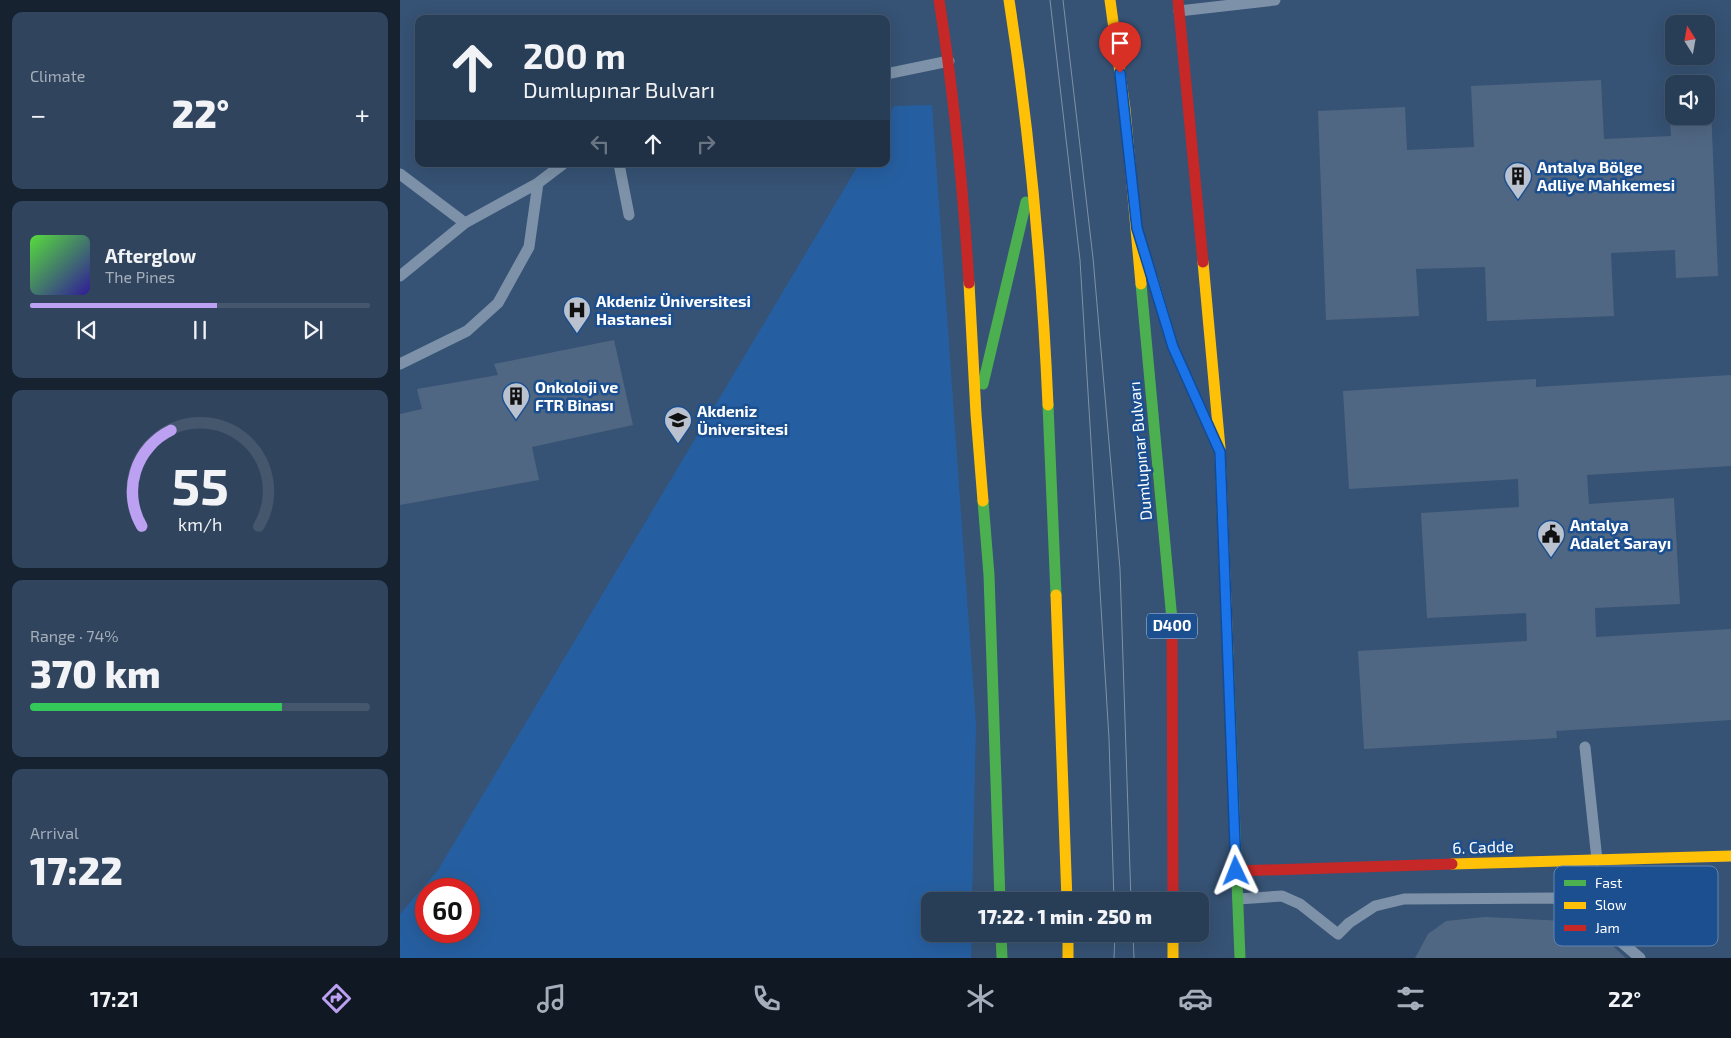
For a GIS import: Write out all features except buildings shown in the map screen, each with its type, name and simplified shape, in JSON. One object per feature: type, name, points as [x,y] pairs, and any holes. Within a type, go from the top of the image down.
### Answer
[{"type":"main road","points":[[939,0],[949,61],[964,202],[976,414],[988,575],[1000,892]]},
{"type":"main road","points":[[1009,0],[1019,58],[1032,179],[1047,356],[1066,892]]},
{"type":"main road","name":"Dumlupınar Bulvarı","points":[[1110,0],[1125,109],[1137,228],[1172,616],[1173,892]]},
{"type":"main road","points":[[1178,6],[1220,452],[1240,958]]},
{"type":"main road","points":[[976,414],[1032,179]]},
{"type":"main road","points":[[1137,228],[1173,347],[1220,452]]},
{"type":"main road","name":"6. Cadde","points":[[1236,871],[1731,856]]},
{"type":"main road","points":[[1001,942],[1002,958]]},
{"type":"main road","points":[[1068,942],[1068,958]]},
{"type":"main road","points":[[1173,942],[1173,958]]},
{"type":"lane","points":[[1178,6],[1275,0]]},
{"type":"lane","points":[[890,73],[949,61]]},
{"type":"lane","points":[[400,276],[465,223],[538,183],[559,167]]},
{"type":"lane","points":[[621,167],[629,215]]},
{"type":"lane","points":[[400,174],[465,223]]},
{"type":"lane","points":[[400,364],[467,332],[498,303],[529,247],[538,183]]},
{"type":"lane","points":[[1585,748],[1597,860]]},
{"type":"lane","points":[[1238,900],[1282,896],[1300,904],[1338,934],[1349,923],[1368,910],[1389,902],[1404,899],[1554,898]]},
{"type":"lane","points":[[1626,946],[1640,958]]},
{"type":"shaded area","points":[[932,105],[976,724],[972,892],[921,892],[921,942],[972,942],[971,958],[400,958],[400,914],[415,897],[415,943],[480,943],[480,878],[431,878],[438,870],[857,167],[890,167],[890,112],[894,106]]},
{"type":"tram line","points":[[1050,0],[1080,260],[1109,739],[1114,892]]},
{"type":"tram line","points":[[1063,0],[1093,258],[1120,569],[1131,892]]},
{"type":"tram line","points":[[1114,958],[1115,942]]},
{"type":"tram line","points":[[1133,942],[1134,958]]},
{"type":"traffic: fast","points":[[983,384],[1026,202]]},
{"type":"traffic: fast","points":[[1141,284],[1172,620]]},
{"type":"traffic: fast","points":[[1048,405],[1056,595]]},
{"type":"traffic: fast","points":[[983,501],[989,575],[1000,892]]},
{"type":"traffic: fast","points":[[1228,653],[1240,958]]},
{"type":"traffic: fast","points":[[1001,942],[1002,958]]},
{"type":"traffic: slow","points":[[1009,0],[1034,202],[1048,405]]},
{"type":"traffic: slow","points":[[1110,0],[1125,109],[1141,284]]},
{"type":"traffic: slow","points":[[1203,262],[1220,448]]},
{"type":"traffic: slow","points":[[1153,280],[1173,347],[1220,452],[1228,653]]},
{"type":"traffic: slow","points":[[969,283],[983,501]]},
{"type":"traffic: slow","points":[[1056,595],[1067,892]]},
{"type":"traffic: slow","points":[[1452,864],[1731,856]]},
{"type":"traffic: slow","points":[[1068,942],[1068,958]]},
{"type":"traffic: slow","points":[[1173,942],[1173,958]]},
{"type":"traffic: jam","points":[[939,0],[957,141],[969,283]]},
{"type":"traffic: jam","points":[[1178,0],[1203,262]]},
{"type":"traffic: jam","points":[[1172,620],[1173,892]]},
{"type":"traffic: jam","points":[[1237,871],[1452,864]]},
{"type":"place","name":"Antalya Bölge Adliye Mahkemesi","points":[[1518,200]]},
{"type":"place","name":"Akdeniz Üniversitesi Hastanesi","points":[[577,334]]},
{"type":"place","name":"Onkoloji ve FTR Binası","points":[[516,420]]},
{"type":"place","name":"Akdeniz Üniversitesi","points":[[678,444]]},
{"type":"place","name":"Antalya Adalet Sarayı","points":[[1551,558]]},
{"type":"route","points":[[1120,73],[1137,228],[1173,347],[1220,452],[1236,871]]}]
